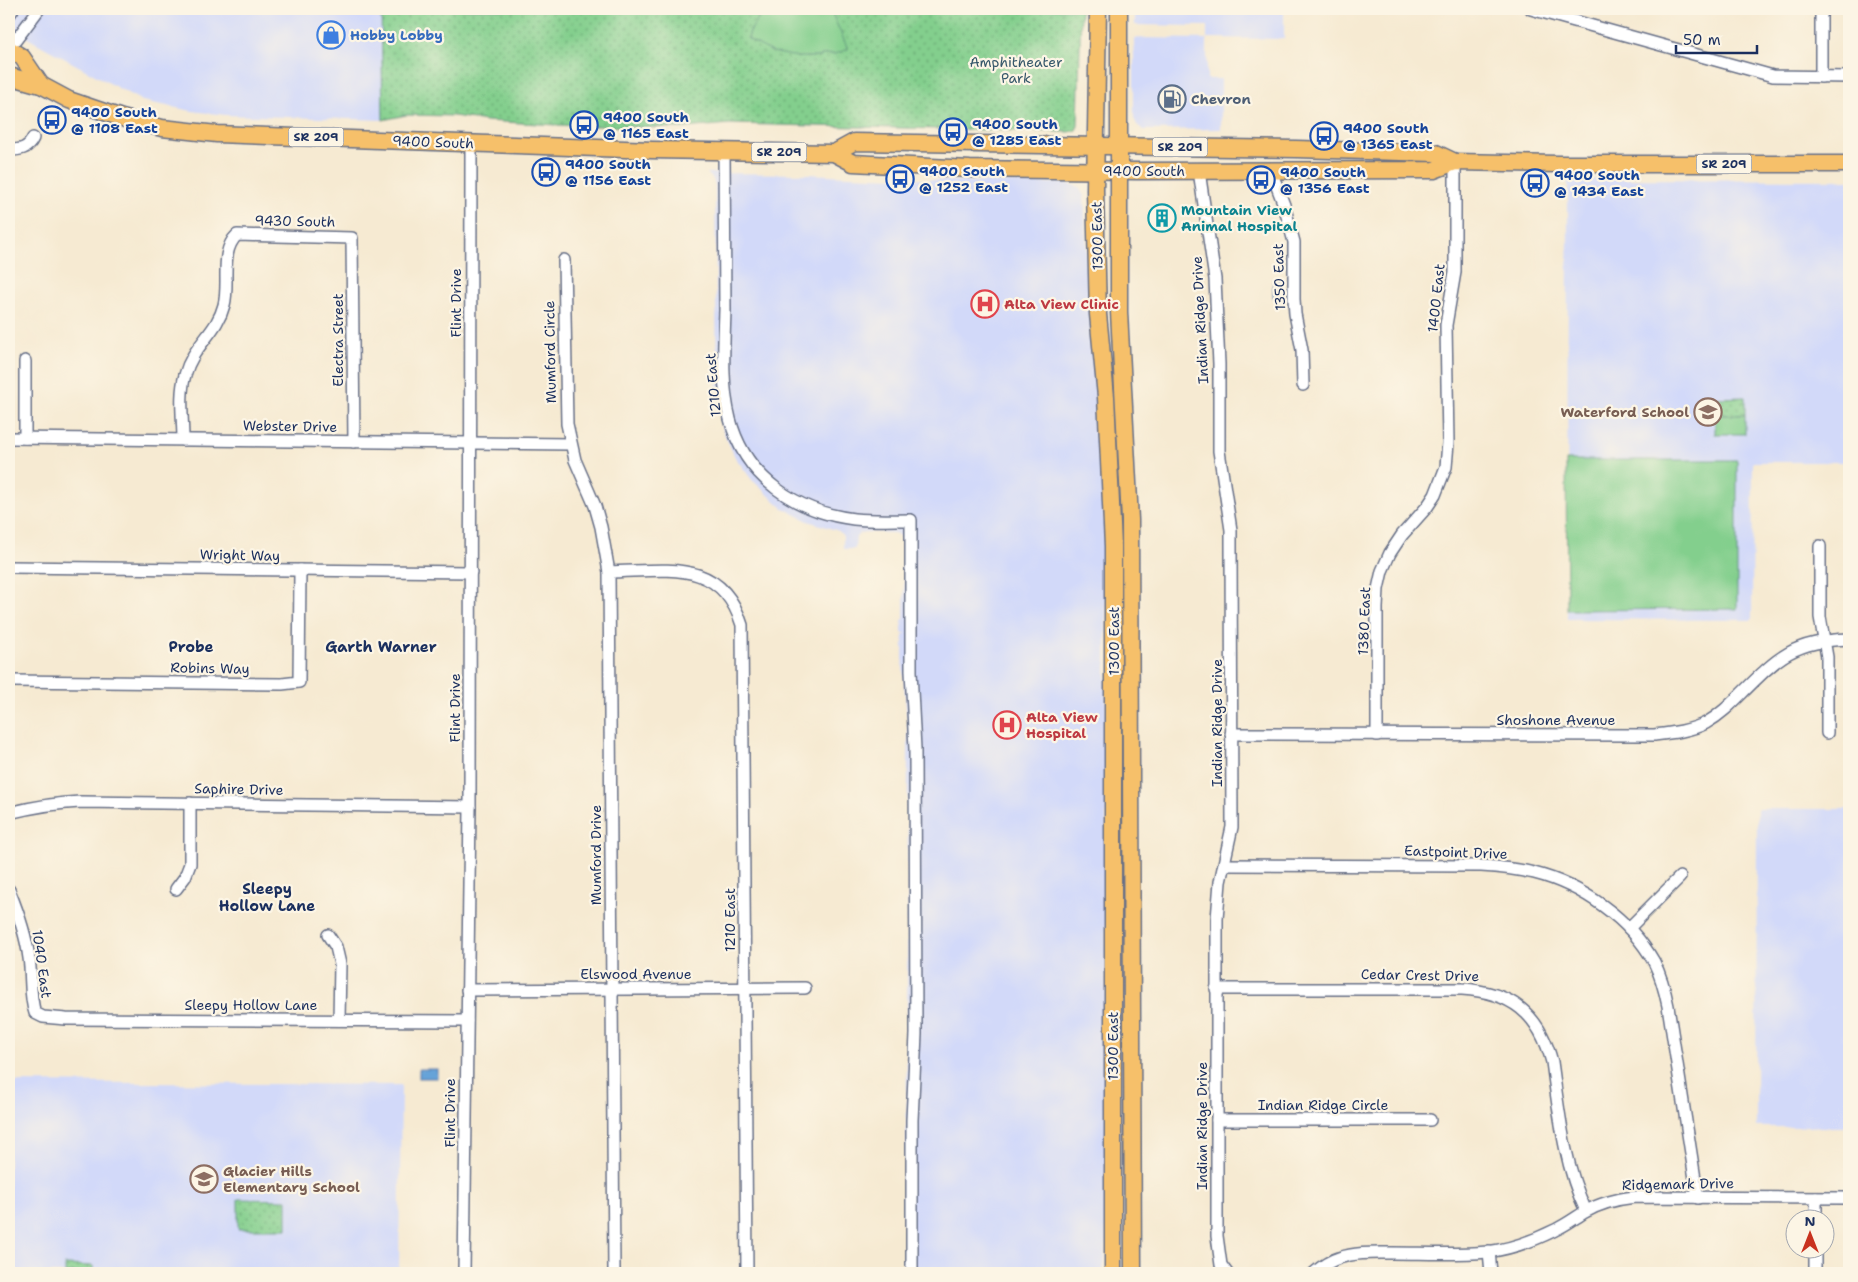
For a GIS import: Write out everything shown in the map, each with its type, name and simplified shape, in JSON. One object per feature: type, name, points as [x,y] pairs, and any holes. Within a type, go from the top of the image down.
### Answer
[{"type":"main road","name":"1300 East","points":[[1098,9],[1096,146],[1098,314],[1106,397],[1114,546],[1113,1273]]},
{"type":"main road","name":"1300 East","points":[[1119,9],[1119,312],[1130,520],[1133,1273]]},
{"type":"main road","name":"9400 South","points":[[9,49],[22,57],[41,85]]},
{"type":"main road","name":"9400 South","points":[[9,76],[41,85],[69,100],[102,112],[178,130],[217,134],[636,150],[834,154],[853,163],[970,169],[1096,171],[1434,170],[1455,162],[1849,164]]},
{"type":"main road","name":"9400 South","points":[[834,154],[854,142],[1436,153],[1455,162]]},
{"type":"street","points":[[9,14],[13,9]]},
{"type":"street","points":[[9,49],[39,9]]},
{"type":"street","points":[[1531,9],[1764,74],[1787,78],[1849,77]]},
{"type":"street","points":[[1821,9],[1822,77]]},
{"type":"street","points":[[9,150],[22,149],[33,138]]},
{"type":"street","name":"Flint Drive","points":[[464,1273],[470,807],[471,143]]},
{"type":"street","name":"1210 East","points":[[724,151],[724,377],[730,420],[740,444],[759,474],[794,502],[850,518],[911,520],[911,671],[915,749],[916,1041],[912,1120],[912,1273]]},
{"type":"street","name":"1400 East","points":[[1446,467],[1448,443],[1446,325],[1455,272],[1455,162]]},
{"type":"street","name":"Indian Ridge Drive","points":[[1199,171],[1215,279],[1218,330],[1220,464],[1231,530],[1232,827],[1218,901],[1216,989],[1217,1236],[1221,1265],[1227,1273]]},
{"type":"street","name":"1350 East","points":[[1271,171],[1284,205],[1294,242],[1295,314],[1302,350],[1303,385]]},
{"type":"street","name":"9430 South","points":[[184,440],[184,377],[192,355],[198,345],[212,331],[222,313],[226,294],[228,248],[231,241],[237,235],[352,238]]},
{"type":"street","name":"Electra Street","points":[[352,238],[354,442]]},
{"type":"street","name":"Mumford Circle","points":[[564,260],[566,402],[570,444]]},
{"type":"street","points":[[25,361],[25,438]]},
{"type":"street","name":"Webster Drive","points":[[9,438],[570,444]]},
{"type":"street","name":"Mumford Drive","points":[[570,444],[601,527],[609,572],[614,1273]]},
{"type":"street","name":"1380 East","points":[[1377,735],[1377,608],[1382,572],[1390,553],[1402,535],[1435,495],[1446,467]]},
{"type":"street","points":[[1820,546],[1820,617],[1827,657],[1827,733]]},
{"type":"street","name":"Wright Way","points":[[9,567],[471,572]]},
{"type":"street","name":"Robins Way","points":[[9,681],[282,684],[299,682],[300,570]]},
{"type":"street","name":"1210 East","points":[[609,572],[684,571],[699,574],[709,579],[729,597],[738,610],[742,625],[747,1273]]},
{"type":"street","name":"Shoshone Avenue","points":[[1232,734],[1654,735],[1683,731],[1704,724],[1721,714],[1777,660],[1797,648],[1824,640],[1849,639]]},
{"type":"street","name":"Saphire Drive","points":[[9,813],[55,803],[470,807]]},
{"type":"street","points":[[176,889],[185,877],[190,864],[190,803]]},
{"type":"street","name":"Eastpoint Drive","points":[[1224,865],[1481,866],[1509,868],[1536,873],[1561,882],[1586,895],[1629,928],[1655,964],[1663,984],[1698,1198]]},
{"type":"street","points":[[1629,928],[1680,877]]},
{"type":"street","name":"1040 East","points":[[9,890],[25,936],[29,959],[31,996],[35,1014]]},
{"type":"street","points":[[328,935],[336,947],[340,964],[339,1020]]},
{"type":"street","name":"Elswood Avenue","points":[[467,990],[805,988]]},
{"type":"street","name":"Cedar Crest Drive","points":[[1216,989],[1462,989],[1482,990],[1516,1004],[1540,1030],[1548,1045],[1571,1172],[1576,1191],[1586,1211]]},
{"type":"street","name":"Sleepy Hollow Lane","points":[[35,1014],[42,1017],[59,1019],[467,1021]]},
{"type":"street","name":"Indian Ridge Circle","points":[[1217,1120],[1430,1120]]},
{"type":"street","name":"Ridgemark Drive","points":[[1314,1273],[1323,1265],[1341,1257],[1362,1253],[1489,1252],[1535,1239],[1557,1229],[1586,1211],[1618,1199],[1635,1197],[1849,1198]]},
{"type":"street","points":[[1816,1198],[1816,1210]]},
{"type":"street","points":[[1489,1252],[1491,1273]]},
{"type":"street","points":[[1815,1260],[1815,1273]]},
{"type":"shaded area","points":[[9,9],[381,9],[383,120],[226,115],[192,111],[142,101],[9,28]]},
{"type":"shaded area","points":[[1135,9],[1284,9],[1284,39],[1207,38],[1207,26],[1135,25]]},
{"type":"shaded area","points":[[1134,38],[1207,39],[1207,79],[1221,79],[1221,129],[1144,130],[1137,125],[1134,118]]},
{"type":"shaded area","name":"Alta View Hospital","points":[[707,173],[807,174],[978,182],[1067,183],[1079,187],[1084,196],[1100,428],[1106,569],[1106,1251],[1103,1273],[906,1273],[908,733],[903,667],[903,635],[906,633],[902,633],[902,619],[904,619],[904,543],[901,537],[895,533],[865,532],[860,533],[856,537],[855,549],[843,549],[843,536],[839,531],[808,521],[783,508],[752,480],[735,457],[723,431],[717,403],[715,185],[713,179]]},
{"type":"shaded area","name":"Waterford School","points":[[1568,179],[1849,180],[1849,462],[1753,462],[1752,620],[1567,619]]},
{"type":"shaded area","points":[[1757,809],[1849,809],[1849,1127],[1756,1127]]},
{"type":"shaded area","name":"Glacier Hills Elementary School","points":[[9,1082],[401,1085],[399,1273],[9,1273]]},
{"type":"green space","name":"Amphitheater Park","points":[[381,9],[1081,9],[1078,126],[1076,130],[1070,132],[730,124],[684,128],[556,125],[486,121],[454,116],[406,115],[383,120]]},
{"type":"green space","points":[[765,9],[830,9],[848,49],[835,54],[821,55],[821,57],[798,57],[772,52],[748,39],[750,31]]},
{"type":"green space","points":[[1745,397],[1745,415],[1715,415],[1715,398]]},
{"type":"green space","points":[[1715,415],[1745,415],[1745,434],[1715,434]]},
{"type":"green space","points":[[1566,460],[1737,460],[1737,609],[1567,610]]},
{"type":"green space","points":[[238,1199],[287,1200],[287,1229],[238,1229]]},
{"type":"green space","points":[[65,1265],[93,1266],[93,1273],[65,1273]]},
{"type":"water","points":[[1273,280],[1281,280],[1281,297],[1273,297]]},
{"type":"water","points":[[419,1069],[437,1069],[437,1078],[419,1078]]},
{"type":"place","name":"Hobby Lobby","points":[[331,35]]},
{"type":"place","name":"Chevron","points":[[1172,99]]},
{"type":"place","name":"9400 South @ 1108 East","points":[[52,120]]},
{"type":"place","name":"9400 South @ 1165 East","points":[[584,125]]},
{"type":"place","name":"9400 South @ 1285 East","points":[[953,132]]},
{"type":"place","name":"9400 South @ 1365 East","points":[[1324,136]]},
{"type":"place","name":"9400 South @ 1156 East","points":[[546,172]]},
{"type":"place","name":"9400 South @ 1252 East","points":[[900,179]]},
{"type":"place","name":"9400 South @ 1356 East","points":[[1261,180]]},
{"type":"place","name":"9400 South @ 1434 East","points":[[1535,183]]},
{"type":"place","name":"Mountain View Animal Hospital","points":[[1162,218]]},
{"type":"place","name":"Alta View Clinic","points":[[985,304]]},
{"type":"place","name":"Waterford School","points":[[1708,412]]},
{"type":"place","name":"Alta View Hospital","points":[[1007,725]]},
{"type":"place","name":"Glacier Hills Elementary School","points":[[204,1179]]},
{"type":"district","name":"Probe","points":[[191,647]]},
{"type":"district","name":"Garth Warner","points":[[381,647]]},
{"type":"district","name":"Sleepy Hollow Lane","points":[[267,898]]}]
